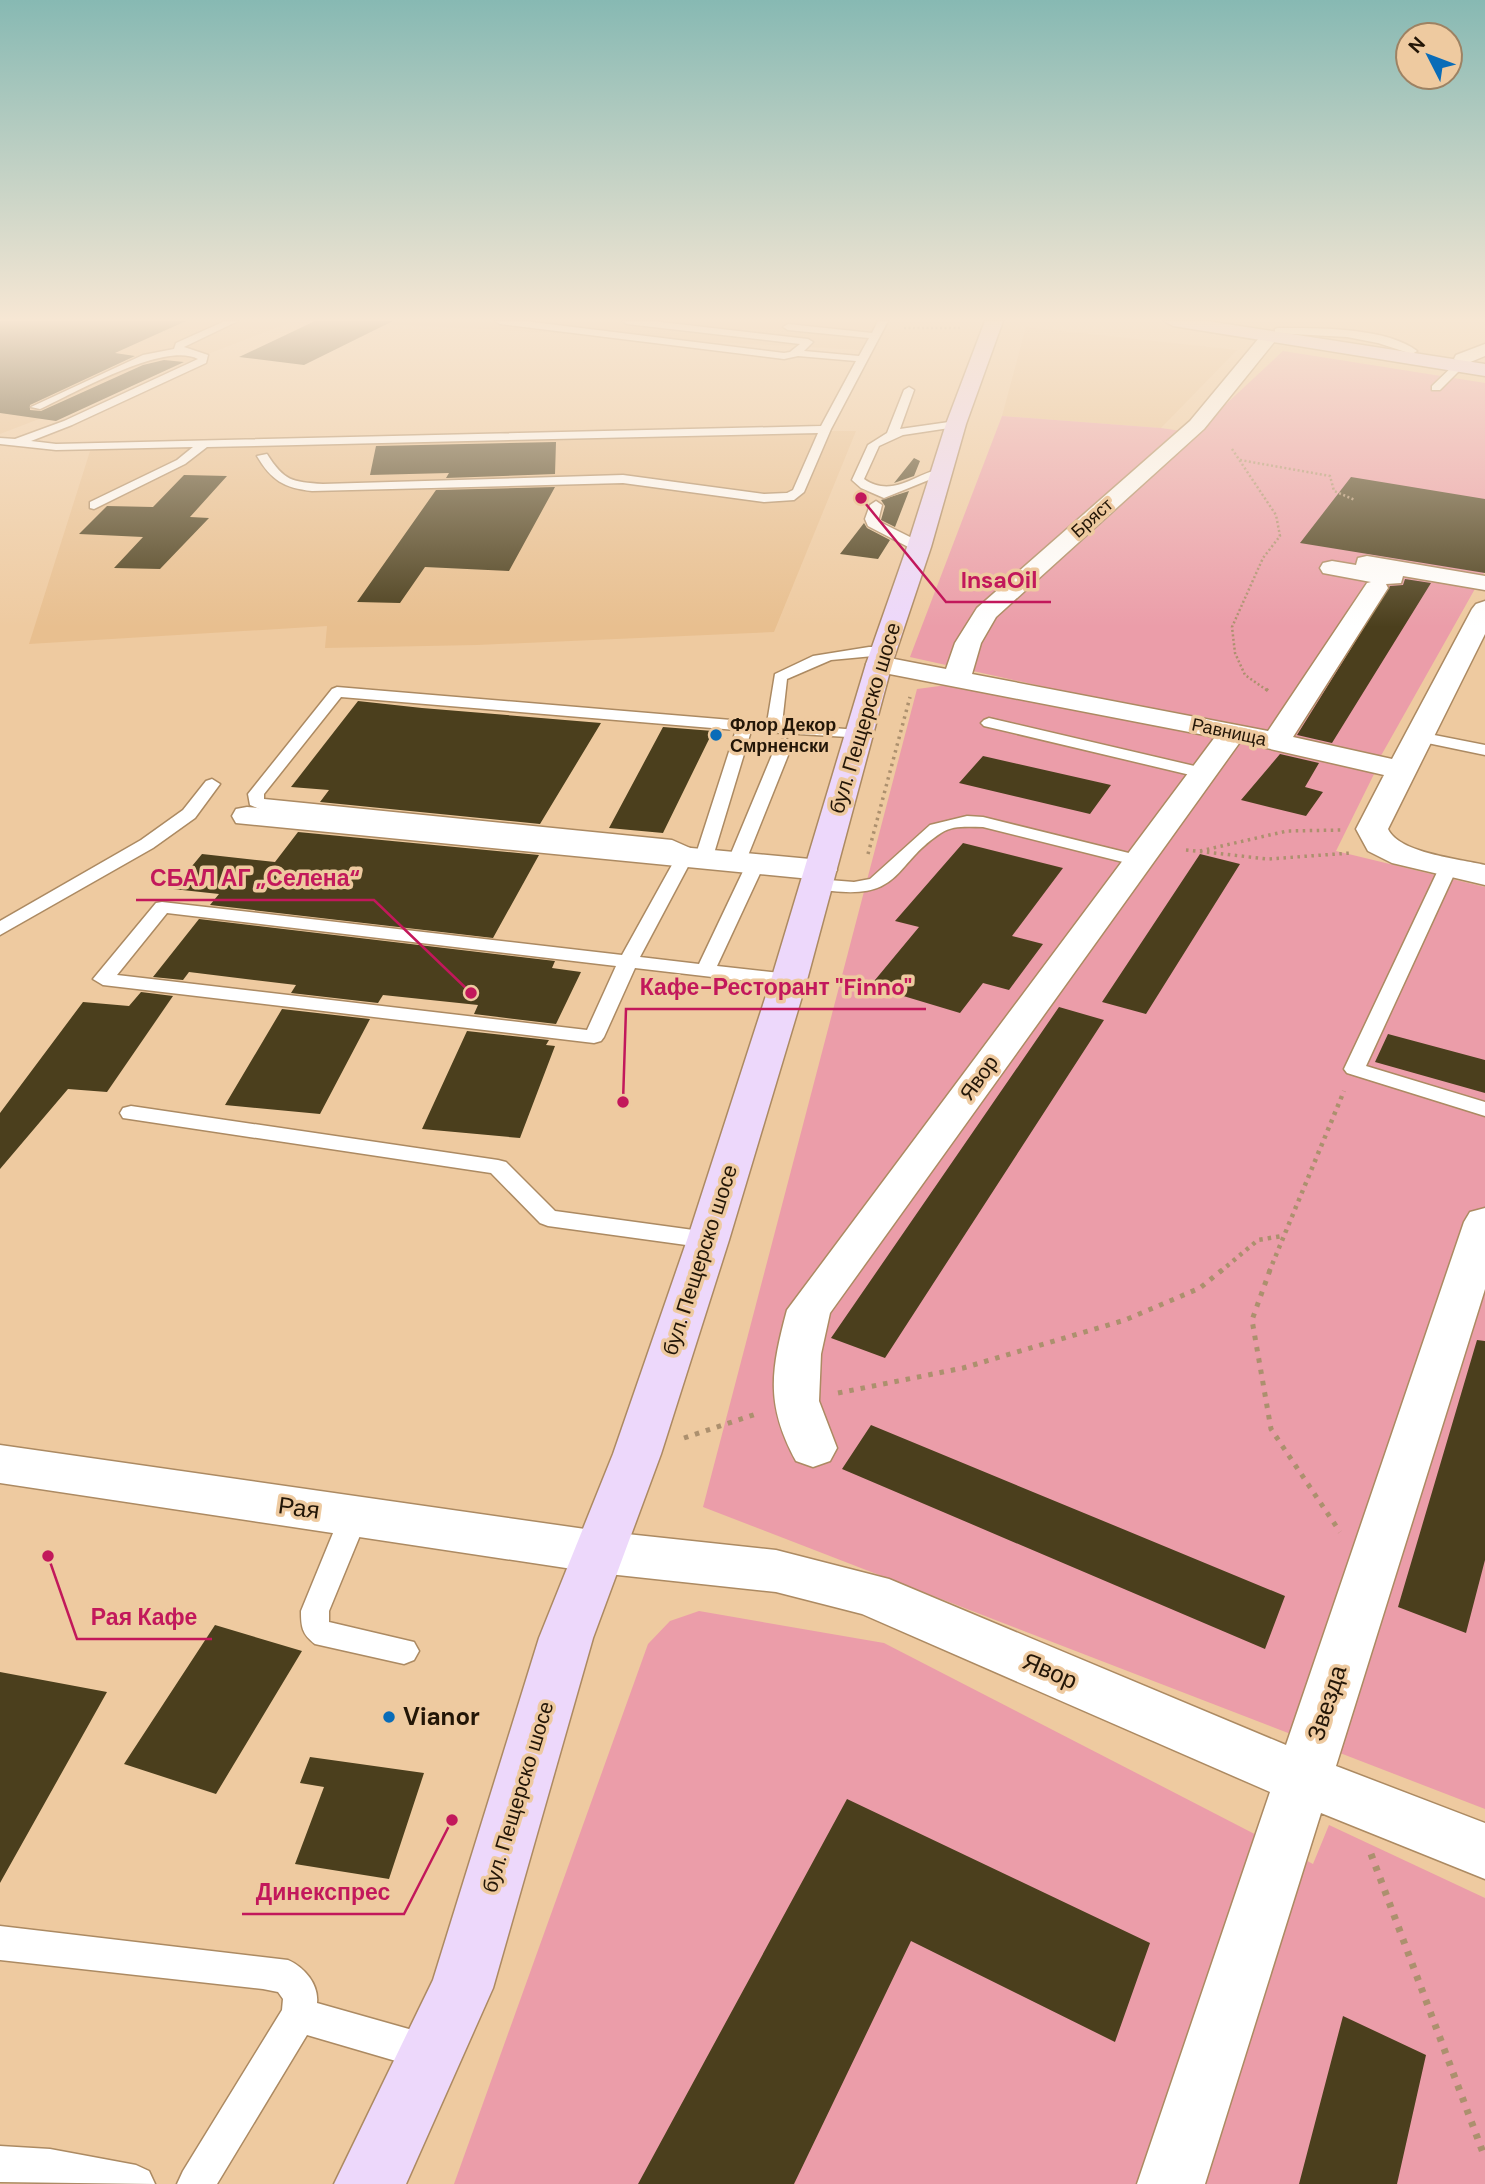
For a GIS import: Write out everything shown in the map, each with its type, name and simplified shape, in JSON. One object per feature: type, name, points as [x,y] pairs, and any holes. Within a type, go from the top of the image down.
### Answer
[{"type":"main road","name":"бул. Пещерско шосе","points":[[368,2184],[386,2154],[462,1988],[559,1661],[637,1454],[708,1240],[789,980],[881,657],[919,547],[956,424]]},
{"type":"street","name":"Бряст","points":[[957,678],[968,643],[986,613],[1199,423]]},
{"type":"street","points":[[1332,568],[1485,583]]},
{"type":"street","points":[[1275,741],[1376,573]]},
{"type":"street","points":[[1376,573],[1442,588]]},
{"type":"street","points":[[1485,609],[1372,829],[1380,841],[1403,856],[1485,875]]},
{"type":"street","name":"Равнища","points":[[881,657],[957,678],[1233,732],[1401,770]]},
{"type":"street","name":"Явор","points":[[813,1448],[796,1401],[797,1354],[809,1310],[1233,732]]},
{"type":"street","points":[[247,816],[745,864],[818,877]]},
{"type":"street","name":"Звезда","points":[[1171,2184],[1326,1788],[1369,1577],[1485,1222]]},
{"type":"street","name":"Рая","points":[[0,1464],[599,1552]]},
{"type":"street","name":"Явор","points":[[599,1552],[776,1571],[871,1594],[1326,1788],[1485,1851]]},
{"type":"lane","points":[[0,450],[68,423]]},
{"type":"lane","points":[[263,456],[273,475],[283,481],[323,488],[622,479],[778,499],[798,492],[828,423]]},
{"type":"lane","points":[[892,435],[897,423]]},
{"type":"lane","points":[[883,497],[858,480],[878,441],[892,435],[956,424]]},
{"type":"lane","points":[[0,441],[56,447],[825,429]]},
{"type":"lane","points":[[94,505],[181,462],[205,443]]},
{"type":"lane","points":[[919,547],[873,523],[871,519],[883,497],[940,472]]},
{"type":"lane","points":[[774,728],[780,677],[806,661],[834,654],[881,657]]},
{"type":"lane","points":[[694,859],[672,845],[262,805],[256,801],[256,794],[337,692],[858,735]]},
{"type":"lane","points":[[989,723],[1203,773]]},
{"type":"lane","points":[[745,726],[694,859],[629,959],[594,1037],[103,979],[162,906],[629,959],[789,980]]},
{"type":"lane","points":[[1419,737],[1485,750]]},
{"type":"lane","points":[[706,969],[745,864],[785,743]]},
{"type":"lane","points":[[0,929],[147,844],[189,814],[212,784]]},
{"type":"lane","points":[[818,877],[852,887],[873,884],[888,876],[936,826],[958,820],[983,822],[1145,853]]},
{"type":"lane","points":[[1449,866],[1354,1069],[1485,1109]]},
{"type":"lane","points":[[131,1113],[498,1167],[548,1218],[708,1240]]},
{"type":"lane","points":[[354,1516],[315,1611],[316,1627],[325,1635],[404,1651]]},
{"type":"lane","points":[[0,1943],[288,1977],[301,1995],[299,2015],[196,2184]]},
{"type":"lane","points":[[299,2015],[432,2053]]},
{"type":"lane","points":[[0,2164],[50,2167],[136,2184]]},
{"type":"path","points":[[1232,449],[1276,515],[1280,536],[1263,558],[1232,627],[1235,653],[1245,675],[1296,710]]},
{"type":"path","points":[[1240,460],[1330,476],[1334,491],[1355,500]]},
{"type":"path","points":[[1196,852],[1272,832],[1300,828],[1324,828],[1380,841]]},
{"type":"path","points":[[1145,853],[1196,852],[1256,861],[1289,861],[1380,841]]},
{"type":"path","points":[[1354,1069],[1282,1236],[1252,1320],[1271,1429],[1369,1577]]},
{"type":"path","points":[[637,1454],[796,1401],[963,1368],[1125,1320],[1200,1287],[1258,1240],[1282,1236]]},
{"type":"path","points":[[1326,1788],[1485,2158]]},
{"type":"shaded area","points":[[0,423],[29,423],[0,434]]},
{"type":"shaded area","points":[[999,423],[1094,423],[1195,433],[1206,423],[1485,423],[1485,571],[1378,761],[910,657]]},
{"type":"shaded area","points":[[1094,423],[1166,423],[1161,428]]},
{"type":"shaded area","points":[[856,431],[774,632],[477,645],[325,648],[327,626],[29,644],[91,448]]},
{"type":"shaded area","points":[[955,684],[1375,772],[1336,851],[1485,887],[1485,1809],[703,1507],[917,689]]},
{"type":"shaded area","points":[[699,1611],[884,1643],[1313,1864],[1329,1825],[1485,1898],[1485,2184],[454,2184],[648,1644],[670,1621]]},
{"type":"building","points":[[556,442],[555,474],[446,478],[449,473],[370,475],[376,446]]},
{"type":"building","points":[[914,458],[920,461],[914,476],[894,483]]},
{"type":"building","points":[[184,475],[227,476],[190,517],[209,518],[160,569],[114,568],[143,537],[79,534],[107,506],[153,507]]},
{"type":"building","points":[[1351,477],[1485,499],[1485,573],[1300,543]]},
{"type":"building","points":[[555,487],[509,571],[425,567],[400,603],[357,602],[436,490]]},
{"type":"building","points":[[909,491],[895,527],[881,520],[885,506],[881,500]]},
{"type":"building","points":[[864,523],[867,528],[890,540],[878,559],[840,554]]},
{"type":"building","points":[[1405,579],[1431,583],[1332,743],[1297,735],[1390,586],[1403,585]]},
{"type":"building","points":[[358,701],[601,723],[540,824],[320,802],[329,790],[291,787]]},
{"type":"building","points":[[663,727],[713,731],[663,833],[609,828]]},
{"type":"building","points":[[1280,754],[1319,763],[1305,787],[1323,792],[1306,816],[1241,800]]},
{"type":"building","points":[[983,756],[1111,785],[1090,814],[959,783]]},
{"type":"building","points":[[298,832],[539,855],[493,938],[210,905],[219,894],[173,889],[202,854],[275,862]]},
{"type":"building","points":[[963,843],[1063,868],[1012,936],[1043,944],[1009,990],[983,983],[960,1013],[870,986],[919,927],[895,921]]},
{"type":"building","points":[[1200,854],[1240,864],[1146,1014],[1102,1002]]},
{"type":"building","points":[[199,919],[555,961],[552,968],[581,972],[556,1024],[474,1014],[478,1005],[383,995],[378,1003],[291,993],[296,985],[189,972],[183,980],[153,977]]},
{"type":"building","points":[[141,992],[173,996],[107,1092],[68,1089],[0,1169],[0,1113],[83,1002],[129,1006]]},
{"type":"building","points":[[1059,1007],[1104,1020],[885,1358],[831,1338]]},
{"type":"building","points":[[282,1009],[370,1019],[320,1114],[225,1105]]},
{"type":"building","points":[[467,1031],[549,1040],[546,1045],[555,1046],[520,1138],[422,1129]]},
{"type":"building","points":[[1388,1034],[1485,1060],[1485,1093],[1375,1062]]},
{"type":"building","points":[[1477,1340],[1485,1341],[1485,1560],[1466,1633],[1398,1607]]},
{"type":"building","points":[[871,1425],[1285,1596],[1265,1649],[842,1469]]},
{"type":"building","points":[[215,1625],[302,1651],[216,1794],[124,1764]]},
{"type":"building","points":[[0,1672],[107,1692],[0,1883]]},
{"type":"building","points":[[310,1757],[424,1773],[389,1879],[295,1864],[324,1787],[300,1783]]},
{"type":"building","points":[[847,1799],[1150,1943],[1115,2042],[911,1941],[794,2184],[638,2184]]},
{"type":"building","points":[[1343,2016],[1426,2055],[1397,2184],[1299,2184]]},
{"type":"place","name":"InsaOil","points":[[861,498]]},
{"type":"place","name":"Флор Декор Смрненски","points":[[716,735]]},
{"type":"place","name":"СБАЛ АГ „Селена“","points":[[471,993]]},
{"type":"place","name":"Кафе-Ресторант \"Finno\"","points":[[623,1102]]},
{"type":"place","name":"Рая Кафе","points":[[48,1556]]},
{"type":"place","name":"Vianor","points":[[389,1717]]},
{"type":"place","name":"Динекспрес","points":[[452,1820]]}]
